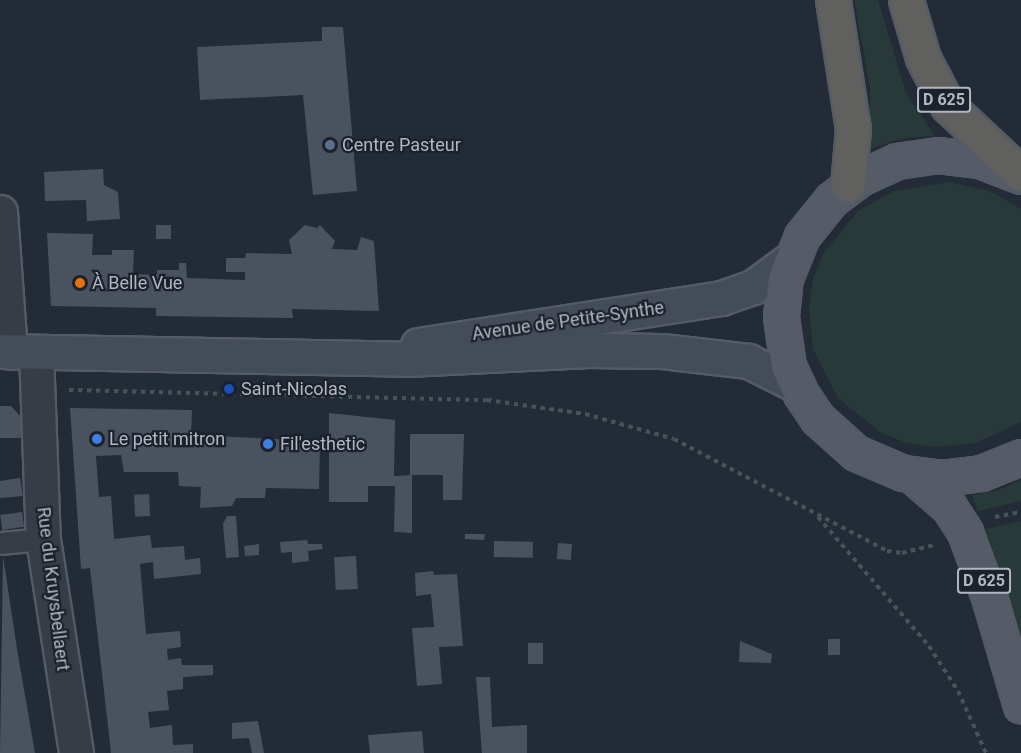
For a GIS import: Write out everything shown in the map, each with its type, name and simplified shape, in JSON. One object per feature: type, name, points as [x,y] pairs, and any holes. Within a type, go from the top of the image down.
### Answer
[{"type":"highway","points":[[833,0],[853,129],[848,185]]},
{"type":"highway","name":"D 625","points":[[906,0],[923,58],[942,98],[974,135],[1021,175]]},
{"type":"main road","points":[[1021,175],[979,160],[938,155],[884,166],[848,185],[810,223],[791,258],[783,288],[781,327],[796,385],[812,411],[839,441],[874,462],[912,475],[972,475],[1021,457]]},
{"type":"main road","name":"Avenue de Petite-Synthe","points":[[334,357],[722,298],[753,287],[791,258]]},
{"type":"main road","name":"Avenue de Petite-Synthe","points":[[15,352],[465,359],[589,350],[662,351],[748,361],[796,385]]},
{"type":"main road","name":"D 625","points":[[912,475],[949,507],[965,532],[990,600],[1021,706]]},
{"type":"street","name":"Rue du Kruysbellaert","points":[[0,212],[15,352],[76,753]]},
{"type":"lane","points":[[0,543],[43,538]]},
{"type":"path","points":[[97,393],[460,399],[577,412],[674,439],[875,545],[902,553],[965,532],[992,518],[1021,512]]},
{"type":"path","points":[[816,515],[929,646],[958,691],[986,753]]},
{"type":"shaded area","points":[[854,0],[878,0],[906,93],[935,136],[903,138],[870,149],[870,87]]},
{"type":"shaded area","points":[[949,182],[990,191],[1021,209],[1021,422],[976,443],[935,447],[907,443],[881,433],[838,398],[813,349],[809,307],[813,279],[823,254],[858,211],[894,191]]},
{"type":"shaded area","points":[[1021,480],[1021,501],[978,511],[972,495],[996,491]]},
{"type":"shaded area","points":[[1021,521],[1021,638],[986,529]]},
{"type":"building","name":"Centre Pasteur","points":[[322,27],[343,27],[357,191],[313,195],[303,95],[200,100],[197,47],[322,41]]},
{"type":"building","points":[[103,169],[104,185],[118,192],[120,219],[87,221],[86,200],[45,201],[44,172]]},
{"type":"building","points":[[156,225],[171,225],[171,239],[156,239]]},
{"type":"building","points":[[305,225],[317,228],[320,225],[335,241],[332,249],[357,250],[361,237],[374,241],[379,311],[292,309],[293,318],[156,316],[156,308],[51,306],[47,233],[93,234],[92,255],[112,255],[112,250],[134,250],[133,274],[157,275],[157,270],[179,270],[179,263],[186,263],[187,278],[245,280],[245,272],[226,272],[226,258],[245,258],[246,253],[292,254],[289,240]]},
{"type":"building","points":[[0,406],[11,406],[21,417],[21,438],[0,438]]},
{"type":"building","points":[[70,408],[192,410],[191,435],[320,441],[319,489],[266,488],[265,498],[236,498],[232,506],[200,508],[201,487],[179,486],[178,472],[124,472],[121,455],[96,456],[99,497],[111,496],[114,539],[150,535],[152,548],[184,546],[185,560],[200,558],[201,574],[154,579],[153,562],[140,564],[146,634],[180,631],[181,647],[167,649],[168,660],[181,658],[182,665],[213,665],[213,675],[183,677],[183,689],[167,691],[169,710],[148,712],[150,728],[172,725],[173,745],[193,744],[193,753],[111,753],[90,568],[81,569]]},
{"type":"building","points":[[329,413],[395,420],[394,476],[412,475],[412,533],[394,532],[395,486],[368,486],[368,502],[329,502]]},
{"type":"building","points":[[410,434],[464,434],[462,500],[443,500],[443,475],[410,475]]},
{"type":"building","points":[[20,478],[23,496],[0,498],[0,481]]},
{"type":"building","points":[[149,494],[150,516],[135,517],[134,495]]},
{"type":"building","points":[[22,512],[24,527],[2,530],[0,515]]},
{"type":"building","points":[[227,516],[236,516],[239,557],[226,558],[223,524]]},
{"type":"building","points":[[465,534],[485,534],[484,540],[465,539]]},
{"type":"building","points":[[307,540],[308,544],[322,544],[323,549],[308,551],[309,561],[292,563],[292,552],[281,553],[280,542]]},
{"type":"building","points":[[494,541],[533,542],[533,558],[494,557]]},
{"type":"building","points":[[558,543],[572,544],[571,560],[557,559]]},
{"type":"building","points":[[259,544],[259,555],[245,556],[244,546]]},
{"type":"building","points":[[3,556],[17,649],[35,753],[0,753]]},
{"type":"building","points":[[356,556],[358,589],[336,590],[334,557]]},
{"type":"building","points":[[433,571],[434,575],[457,574],[463,646],[439,647],[442,684],[417,686],[412,628],[434,627],[431,594],[416,596],[415,573]]},
{"type":"building","points":[[828,639],[840,639],[840,655],[828,655]]},
{"type":"building","points":[[740,641],[772,654],[771,663],[739,662]]},
{"type":"building","points":[[528,643],[543,643],[543,664],[528,664]]},
{"type":"building","points":[[476,677],[490,677],[492,727],[527,725],[527,753],[482,753]]},
{"type":"building","points":[[258,721],[264,753],[252,753],[249,738],[232,739],[232,723]]},
{"type":"building","points":[[422,731],[424,753],[370,753],[368,735]]},
{"type":"place","name":"Centre Pasteur","points":[[330,145]]},
{"type":"place","name":"À Belle Vue","points":[[80,283]]},
{"type":"place","name":"Saint-Nicolas","points":[[229,389]]},
{"type":"place","name":"Le petit mitron","points":[[97,439]]},
{"type":"place","name":"Fil'esthetic","points":[[268,444]]}]
